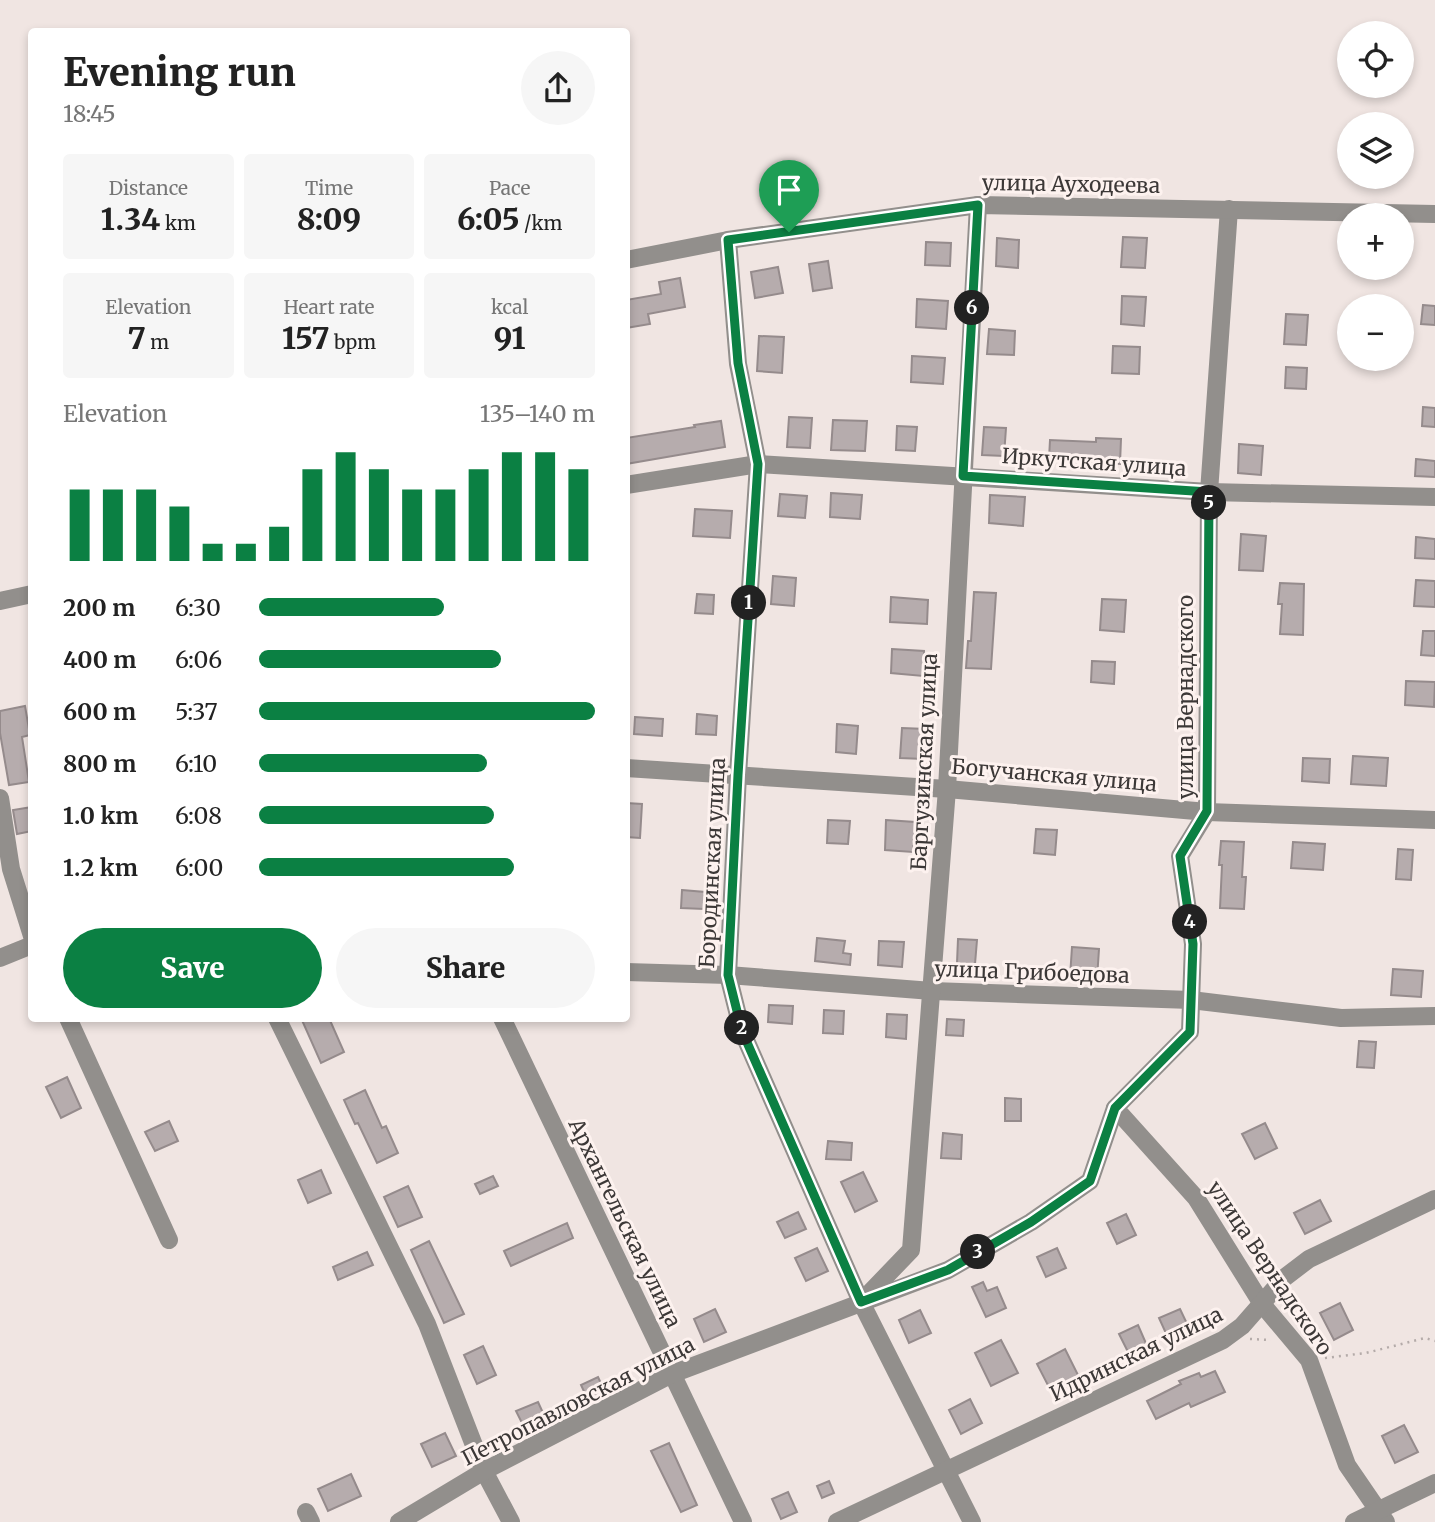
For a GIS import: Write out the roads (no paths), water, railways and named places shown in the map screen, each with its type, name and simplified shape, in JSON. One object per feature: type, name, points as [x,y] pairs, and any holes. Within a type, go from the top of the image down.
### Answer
[{"type":"street","name":"улица Ауходеева","points":[[630,259],[728,240],[978,205],[1435,214]]},
{"type":"street","name":"Баргузинская улица","points":[[861,1302],[911,1250],[947,789],[978,205]]},
{"type":"street","name":"улица Вернадского","points":[[1229,209],[1209,492],[1207,811],[1180,856],[1193,944],[1190,1032],[1115,1108],[1196,1198],[1262,1304],[1309,1360],[1347,1465],[1382,1516]]},
{"type":"street","name":"Бородинская улица","points":[[728,240],[738,363],[758,464],[728,975],[742,1031],[861,1302],[972,1522]]},
{"type":"street","name":"Иркутская улица","points":[[630,484],[758,464],[1209,492],[1435,498]]},
{"type":"street","points":[[0,601],[28,595]]},
{"type":"street","name":"Богучанская улица","points":[[630,768],[947,789],[1207,811],[1435,820]]},
{"type":"street","points":[[0,798],[11,869],[28,923]]},
{"type":"street","points":[[0,958],[28,947]]},
{"type":"street","name":"улица Грибоедова","points":[[630,972],[728,975],[932,991],[1191,1000],[1341,1018],[1435,1016]]},
{"type":"street","points":[[70,1022],[169,1240]]},
{"type":"street","points":[[279,1022],[427,1324],[484,1471],[511,1522]]},
{"type":"street","name":"Архангельская улица","points":[[504,1022],[743,1522]]},
{"type":"street","name":"Петропавловская улица","points":[[399,1522],[484,1471],[672,1374],[948,1270],[1031,1222],[1090,1181],[1115,1108]]},
{"type":"street","name":"Идринская улица","points":[[837,1522],[1223,1340],[1242,1326],[1284,1278],[1309,1259],[1435,1199]]},
{"type":"street","points":[[1354,1522],[1382,1516],[1435,1483]]}]
